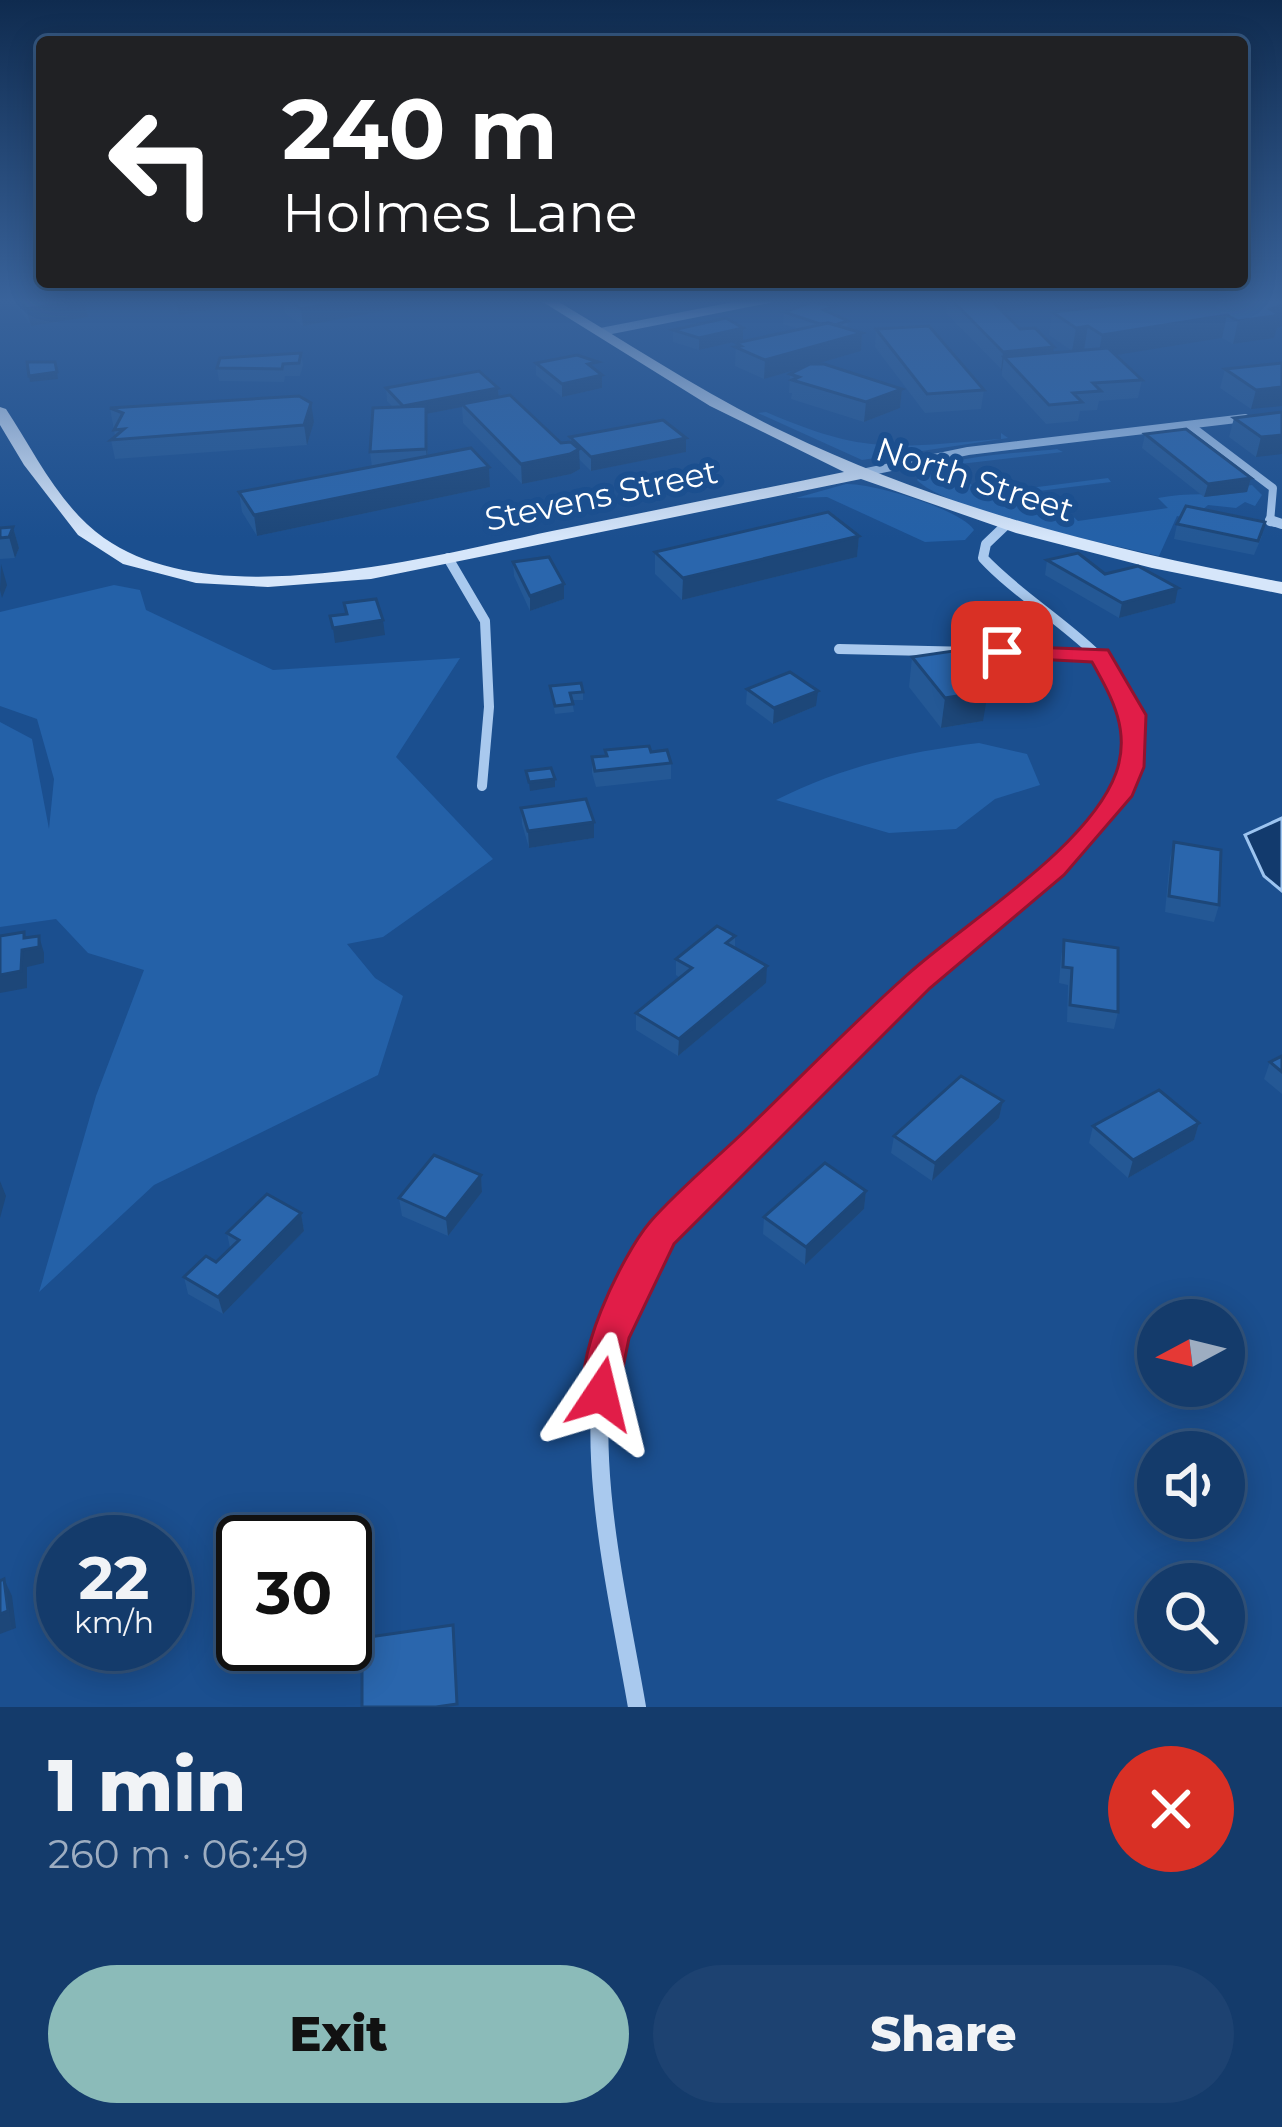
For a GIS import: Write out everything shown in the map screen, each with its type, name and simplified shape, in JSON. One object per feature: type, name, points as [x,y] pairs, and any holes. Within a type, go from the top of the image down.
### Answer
[{"type":"street","name":"North Street","points":[[679,379],[753,423],[860,474],[1112,553],[1282,589]]},
{"type":"street","name":"Stevens Street","points":[[0,412],[77,523],[101,544],[144,562],[225,578],[290,580],[371,573],[968,451],[1259,417]]},
{"type":"street","points":[[1190,425],[1273,488],[1270,522],[1282,524]]},
{"type":"street","points":[[637,1707],[619,1600],[601,1394],[610,1338],[636,1275],[661,1234],[710,1181],[919,981],[1054,869],[1110,810],[1126,784],[1136,731],[1128,700],[1100,655],[1062,617],[986,563],[983,549],[1008,523]]},
{"type":"street","points":[[448,558],[484,621],[488,707],[482,786]]},
{"type":"street","points":[[839,649],[1100,655]]},
{"type":"shaded area","points":[[758,413],[831,436],[882,445],[1001,439],[1001,433],[1008,438],[862,460]]},
{"type":"shaded area","points":[[1063,452],[960,464],[966,473],[940,476],[966,480],[982,494],[1108,478],[1111,482],[1023,493],[1030,502],[1011,494],[1003,498],[1042,514],[1067,511],[1078,521],[1168,508],[1158,498],[1169,496],[1245,492],[1240,487],[1252,485],[1262,495],[1255,506],[1245,502],[1236,508],[1208,505],[1192,519],[1177,516],[1159,556],[994,515],[961,504],[917,480],[960,460]]},
{"type":"shaded area","points":[[846,484],[915,499],[952,514],[974,530],[965,540],[925,542],[827,497],[796,498]]},
{"type":"shaded area","points":[[114,585],[140,590],[146,610],[273,670],[460,658],[396,757],[493,859],[383,937],[347,944],[375,978],[403,996],[378,1075],[154,1185],[39,1292],[96,1096],[144,970],[88,953],[56,919],[0,927],[0,722],[32,739],[49,829],[54,779],[37,719],[0,706],[0,612]]},
{"type":"shaded area","points":[[979,743],[1027,754],[1040,785],[995,799],[956,829],[889,833],[776,800],[874,762]]},
{"type":"shaded area","points":[[1282,818],[1282,891],[1264,876],[1245,835]]},
{"type":"building","points":[[437,379],[488,379],[498,388],[403,406],[386,388]]},
{"type":"building","points":[[870,379],[902,389],[866,402],[792,380]]},
{"type":"building","points":[[915,379],[974,379],[984,390],[927,394]]},
{"type":"building","points":[[1024,379],[1142,380],[1093,383],[1101,391],[1073,393],[1082,402],[1049,405]]},
{"type":"building","points":[[1239,379],[1282,379],[1282,387],[1256,390]]},
{"type":"building","points":[[510,395],[561,443],[571,442],[579,449],[521,464],[462,404]]},
{"type":"building","points":[[299,396],[311,403],[304,425],[111,440],[124,429],[114,430],[123,413],[110,408]]},
{"type":"building","points":[[426,406],[426,449],[370,452],[373,408]]},
{"type":"building","points":[[1282,412],[1282,435],[1261,437],[1234,418]]},
{"type":"building","points":[[663,420],[686,438],[591,457],[570,437]]},
{"type":"building","points":[[1186,429],[1251,478],[1208,484],[1145,434]]},
{"type":"building","points":[[471,448],[489,467],[254,515],[239,492]]},
{"type":"building","points":[[1186,506],[1265,522],[1258,541],[1177,524]]},
{"type":"building","points":[[828,512],[859,536],[683,578],[655,552]]},
{"type":"building","points":[[13,527],[9,537],[0,538],[0,528]]},
{"type":"building","points":[[1078,553],[1105,574],[1138,566],[1178,588],[1122,603],[1047,560]]},
{"type":"building","points":[[549,557],[564,584],[530,596],[513,562]]},
{"type":"building","points":[[376,599],[383,620],[333,628],[330,616],[347,614],[344,603]]},
{"type":"building","points":[[953,651],[988,691],[945,698],[912,657]]},
{"type":"building","points":[[790,672],[818,691],[774,708],[747,689]]},
{"type":"building","points":[[581,683],[583,692],[570,693],[573,704],[555,706],[550,686]]},
{"type":"building","points":[[649,746],[651,752],[667,750],[671,763],[595,771],[592,757],[607,756],[605,750]]},
{"type":"building","points":[[551,768],[555,779],[529,782],[526,771]]},
{"type":"building","points":[[586,799],[594,822],[528,831],[521,808]]},
{"type":"building","points":[[1174,842],[1221,850],[1219,905],[1169,896]]},
{"type":"building","points":[[717,926],[735,936],[726,943],[767,966],[679,1039],[636,1013],[692,968],[676,959]]},
{"type":"building","points":[[24,932],[24,938],[39,936],[39,947],[22,950],[21,971],[0,975],[0,936]]},
{"type":"building","points":[[1064,940],[1118,948],[1118,1012],[1070,1005],[1072,968],[1063,967]]},
{"type":"building","points":[[1282,1056],[1282,1072],[1270,1062]]},
{"type":"building","points":[[961,1076],[1003,1101],[935,1163],[894,1136]]},
{"type":"building","points":[[1159,1090],[1199,1123],[1133,1160],[1093,1126]]},
{"type":"building","points":[[434,1155],[481,1175],[446,1219],[399,1198]]},
{"type":"building","points":[[825,1163],[866,1191],[806,1247],[764,1217]]},
{"type":"building","points":[[267,1194],[301,1213],[218,1297],[184,1277],[206,1256],[216,1262],[239,1240],[227,1233]]},
{"type":"building","points":[[4,1579],[8,1611],[0,1614],[0,1581]]},
{"type":"building","points":[[453,1625],[457,1704],[362,1707],[362,1671],[372,1671],[372,1637]]},
{"type":"route","points":[[601,1394],[610,1338],[636,1275],[661,1234],[919,981],[1082,843],[1126,784],[1136,731],[1133,715],[1121,685],[1100,655],[1058,658],[1002,652]]}]
